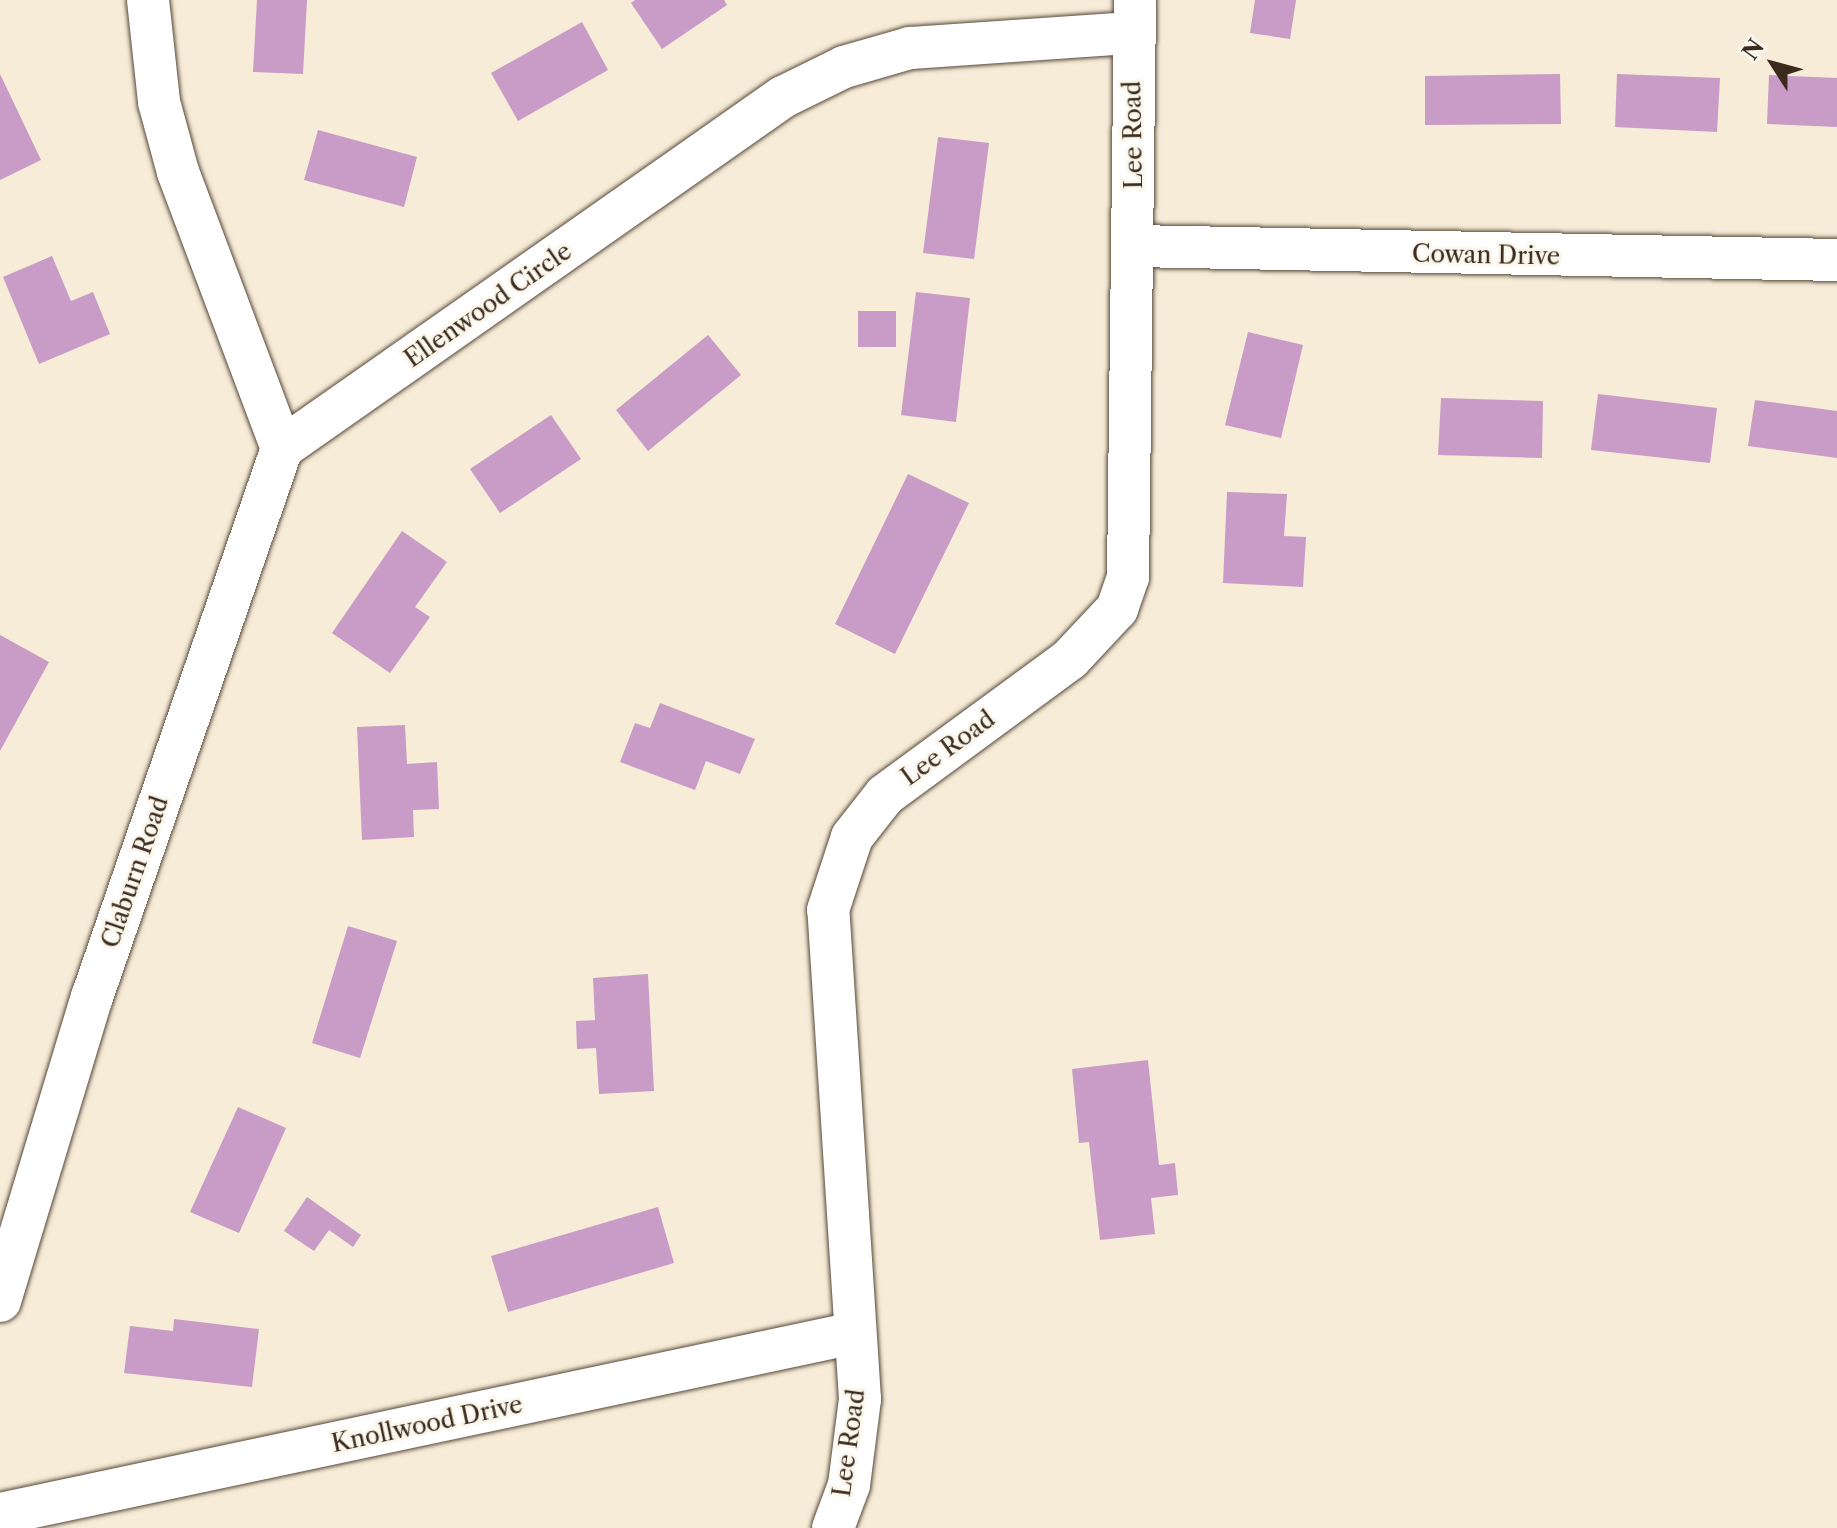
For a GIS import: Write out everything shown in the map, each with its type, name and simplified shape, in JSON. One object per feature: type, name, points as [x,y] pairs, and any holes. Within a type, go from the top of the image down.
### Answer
[{"type":"street","points":[[148,0],[159,102],[178,172],[282,448]]},
{"type":"street","name":"Ellenwood Circle","points":[[282,448],[783,97],[832,73],[910,48],[1134,16]]},
{"type":"street","name":"Lee Road","points":[[833,1528],[849,1485],[860,1399],[827,944],[834,887],[852,837],[885,795],[1070,659],[1117,609],[1128,577],[1134,246],[1134,16]]},
{"type":"street","name":"Cowan Drive","points":[[1134,246],[1837,260]]},
{"type":"street","name":"Claburn Road","points":[[0,1301],[92,997],[282,448]]},
{"type":"street","name":"Knollwood Drive","points":[[0,1514],[854,1333]]},
{"type":"building","points":[[257,0],[307,0],[303,74],[253,72]]},
{"type":"building","points":[[635,0],[724,0],[727,5],[662,49],[631,3]]},
{"type":"building","points":[[1255,0],[1296,0],[1290,39],[1250,33]]},
{"type":"building","points":[[582,22],[608,70],[518,121],[491,73]]},
{"type":"building","points":[[0,74],[41,160],[0,180]]},
{"type":"building","points":[[1560,74],[1561,124],[1425,125],[1425,76]]},
{"type":"building","points":[[1617,74],[1720,78],[1717,132],[1615,127]]},
{"type":"building","points":[[1769,75],[1837,78],[1837,127],[1767,124]]},
{"type":"building","points":[[318,130],[417,157],[404,207],[304,180]]},
{"type":"building","points":[[938,137],[989,143],[974,259],[923,253]]},
{"type":"building","points":[[52,256],[71,301],[93,292],[110,334],[39,364],[3,277]]},
{"type":"building","points":[[916,292],[970,298],[956,422],[901,415]]},
{"type":"building","points":[[858,311],[896,311],[896,347],[858,347]]},
{"type":"building","points":[[1248,332],[1303,345],[1281,438],[1225,425]]},
{"type":"building","points":[[708,335],[741,375],[648,451],[616,410]]},
{"type":"building","points":[[1598,394],[1717,408],[1710,463],[1591,450]]},
{"type":"building","points":[[1441,398],[1543,401],[1542,458],[1438,455]]},
{"type":"building","points":[[1755,400],[1837,411],[1837,458],[1748,446]]},
{"type":"building","points":[[551,415],[581,459],[500,513],[470,469]]},
{"type":"building","points":[[908,474],[969,503],[895,654],[835,624]]},
{"type":"building","points":[[1227,492],[1287,494],[1284,536],[1306,537],[1303,587],[1223,583]]},
{"type":"building","points":[[402,531],[447,562],[415,607],[430,617],[390,673],[332,633]]},
{"type":"building","points":[[0,635],[49,662],[0,751]]},
{"type":"building","points":[[660,703],[755,739],[740,774],[706,761],[695,790],[620,762],[635,723],[650,728]]},
{"type":"building","points":[[405,725],[407,764],[437,762],[439,809],[413,810],[414,837],[362,840],[357,727]]},
{"type":"building","points":[[348,926],[397,941],[360,1058],[312,1043]]},
{"type":"building","points":[[648,974],[654,1091],[599,1094],[596,1048],[577,1049],[576,1021],[595,1020],[593,978]]},
{"type":"building","points":[[1148,1060],[1159,1165],[1175,1163],[1178,1195],[1151,1198],[1155,1234],[1100,1240],[1089,1142],[1079,1143],[1072,1069]]},
{"type":"building","points":[[238,1107],[286,1128],[239,1233],[190,1212]]},
{"type":"building","points":[[307,1197],[361,1235],[353,1247],[329,1230],[314,1251],[284,1231]]},
{"type":"building","points":[[658,1207],[674,1263],[508,1312],[491,1256]]},
{"type":"building","points":[[174,1319],[259,1329],[252,1387],[124,1373],[130,1326],[173,1331]]}]
